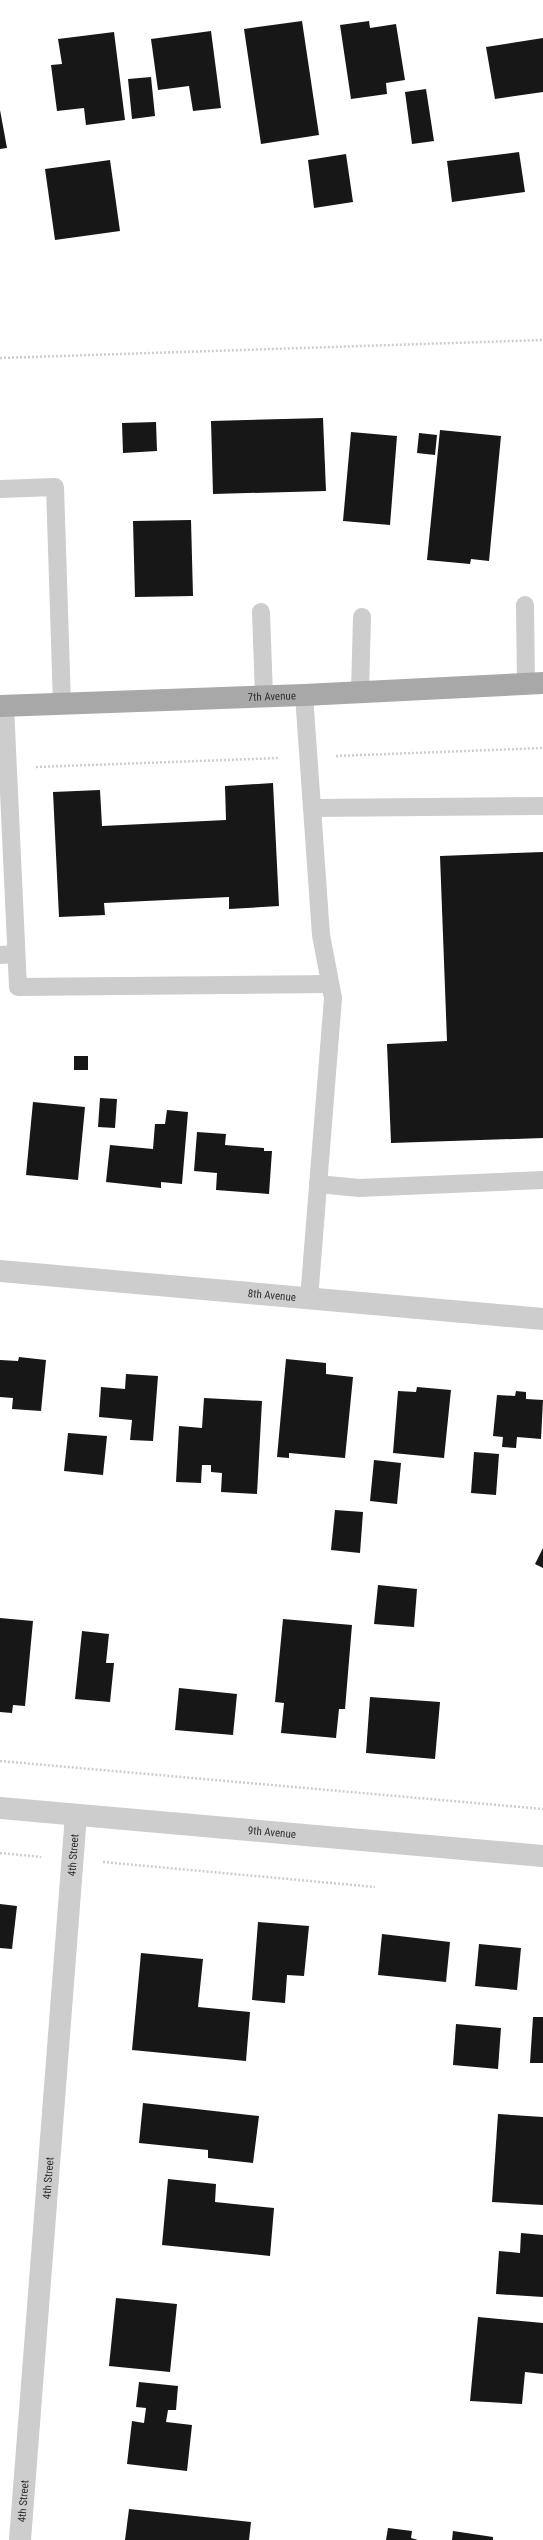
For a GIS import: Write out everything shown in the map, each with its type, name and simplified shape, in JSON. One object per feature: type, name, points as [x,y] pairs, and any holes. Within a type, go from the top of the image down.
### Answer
[{"type":"main road","name":"7th Avenue","points":[[3,706],[304,695],[535,684]]},
{"type":"street","name":"8th Avenue","points":[[0,1271],[543,1319]]},
{"type":"street","name":"9th Avenue","points":[[0,1808],[543,1856]]},
{"type":"street","name":"4th Street","points":[[20,2540],[76,1815]]},
{"type":"lane","points":[[0,489],[55,487],[62,704]]},
{"type":"lane","points":[[525,605],[535,684]]},
{"type":"lane","points":[[261,612],[264,696]]},
{"type":"lane","points":[[360,692],[362,617]]},
{"type":"lane","points":[[304,695],[321,935],[333,998],[309,1299]]},
{"type":"lane","points":[[3,706],[8,768],[8,954],[18,987],[330,984]]},
{"type":"lane","points":[[312,808],[543,806]]},
{"type":"lane","points":[[318,1184],[359,1188],[543,1180]]},
{"type":"path","points":[[0,358],[543,340]]},
{"type":"path","points":[[8,768],[543,748]]},
{"type":"path","points":[[0,1761],[543,1809]]},
{"type":"path","points":[[0,1853],[43,1857]]},
{"type":"path","points":[[96,1861],[376,1887]]},
{"type":"building","points":[[302,21],[319,135],[261,144],[244,29]]},
{"type":"building","points":[[369,21],[370,28],[396,24],[405,80],[386,83],[387,94],[351,99],[340,25]]},
{"type":"building","points":[[211,31],[221,108],[193,111],[189,86],[158,90],[151,39]]},
{"type":"building","points":[[114,32],[125,120],[86,125],[84,108],[57,111],[51,65],[62,64],[58,39]]},
{"type":"building","points":[[543,38],[543,92],[495,99],[486,47]]},
{"type":"building","points":[[151,77],[155,116],[132,119],[128,79]]},
{"type":"building","points":[[426,89],[434,141],[412,144],[405,92]]},
{"type":"building","points":[[0,110],[7,148],[0,149]]},
{"type":"building","points":[[519,152],[525,192],[452,202],[447,161]]},
{"type":"building","points":[[346,154],[353,202],[314,208],[308,160]]},
{"type":"building","points":[[110,160],[120,231],[55,240],[45,169]]},
{"type":"building","points":[[323,418],[326,491],[213,494],[211,421]]},
{"type":"building","points":[[156,422],[157,451],[123,453],[122,423]]},
{"type":"building","points":[[440,430],[501,436],[489,561],[471,559],[470,564],[427,560]]},
{"type":"building","points":[[351,432],[397,436],[390,525],[343,521]]},
{"type":"building","points":[[419,433],[437,435],[435,455],[417,453]]},
{"type":"building","points":[[191,520],[193,596],[135,597],[133,521]]},
{"type":"building","points":[[273,783],[279,906],[229,909],[229,897],[104,903],[105,915],[59,917],[53,792],[100,790],[102,826],[226,820],[225,786]]},
{"type":"building","points":[[543,852],[543,1138],[391,1143],[387,1044],[447,1041],[440,856]]},
{"type":"building","points":[[74,1056],[88,1056],[88,1070],[74,1070]]},
{"type":"building","points":[[100,1098],[117,1099],[115,1128],[98,1127]]},
{"type":"building","points":[[33,1102],[85,1107],[78,1180],[26,1175]]},
{"type":"building","points":[[167,1110],[188,1112],[182,1184],[161,1182],[161,1188],[106,1182],[110,1145],[153,1149],[155,1124],[165,1124]]},
{"type":"building","points":[[197,1132],[226,1134],[225,1145],[264,1148],[264,1151],[272,1151],[269,1194],[216,1190],[217,1173],[194,1171]]},
{"type":"building","points":[[19,1357],[46,1360],[41,1411],[12,1409],[13,1398],[0,1397],[0,1360],[18,1361]]},
{"type":"building","points":[[286,1359],[326,1363],[326,1374],[353,1377],[345,1458],[289,1453],[289,1458],[277,1457]]},
{"type":"building","points":[[126,1374],[158,1376],[153,1441],[130,1440],[132,1420],[99,1417],[101,1387],[125,1389]]},
{"type":"building","points":[[417,1387],[451,1390],[444,1458],[393,1453],[398,1391],[416,1392]]},
{"type":"building","points":[[516,1391],[526,1392],[526,1399],[543,1400],[541,1439],[517,1437],[516,1448],[502,1447],[503,1437],[493,1436],[497,1395],[515,1396]]},
{"type":"building","points":[[204,1398],[262,1401],[257,1494],[221,1492],[222,1473],[211,1472],[211,1465],[202,1465],[201,1483],[176,1482],[179,1426],[202,1428]]},
{"type":"building","points":[[68,1433],[107,1436],[103,1475],[64,1471]]},
{"type":"building","points":[[474,1452],[499,1454],[496,1495],[471,1493]]},
{"type":"building","points":[[374,1460],[401,1463],[397,1504],[370,1501]]},
{"type":"building","points":[[335,1510],[363,1512],[360,1553],[331,1550]]},
{"type":"building","points":[[543,1548],[543,1568],[535,1564]]},
{"type":"building","points":[[378,1585],[417,1589],[414,1627],[374,1624]]},
{"type":"building","points":[[0,1618],[33,1621],[25,1706],[13,1705],[12,1713],[0,1712]]},
{"type":"building","points":[[283,1619],[352,1625],[345,1709],[339,1709],[336,1738],[281,1733],[284,1703],[275,1702]]},
{"type":"building","points":[[82,1631],[109,1634],[106,1663],[114,1663],[110,1702],[75,1699]]},
{"type":"building","points":[[179,1688],[237,1694],[233,1735],[175,1730]]},
{"type":"building","points":[[370,1697],[440,1702],[435,1759],[366,1753]]},
{"type":"building","points":[[0,1904],[17,1906],[12,1949],[0,1948]]},
{"type":"building","points":[[258,1922],[309,1926],[304,1976],[287,1975],[285,2003],[252,2000]]},
{"type":"building","points":[[382,1934],[450,1942],[446,1982],[378,1975]]},
{"type":"building","points":[[479,1944],[521,1948],[517,1990],[475,1986]]},
{"type":"building","points":[[141,1953],[203,1959],[198,2007],[250,2012],[246,2061],[132,2050]]},
{"type":"building","points":[[533,2017],[543,2017],[543,2063],[530,2063]]},
{"type":"building","points":[[456,2024],[501,2028],[498,2069],[453,2065]]},
{"type":"building","points":[[143,2103],[259,2116],[253,2163],[208,2158],[208,2150],[139,2143]]},
{"type":"building","points":[[498,2114],[543,2117],[543,2205],[492,2202]]},
{"type":"building","points":[[168,2179],[216,2184],[215,2202],[274,2208],[270,2256],[162,2245]]},
{"type":"building","points":[[521,2233],[543,2235],[543,2297],[496,2294],[499,2251],[520,2253]]},
{"type":"building","points":[[116,2298],[177,2304],[170,2372],[109,2366]]},
{"type":"building","points":[[478,2317],[543,2323],[543,2374],[525,2372],[522,2404],[470,2401]]},
{"type":"building","points":[[139,2382],[178,2386],[176,2410],[168,2410],[166,2422],[192,2425],[187,2471],[127,2464],[132,2421],[144,2423],[146,2408],[136,2407]]},
{"type":"building","points":[[129,2509],[251,2522],[249,2540],[125,2540]]},
{"type":"building","points":[[388,2528],[412,2531],[411,2538],[418,2540],[386,2540]]},
{"type":"building","points":[[453,2531],[493,2537],[493,2540],[452,2540]]}]
